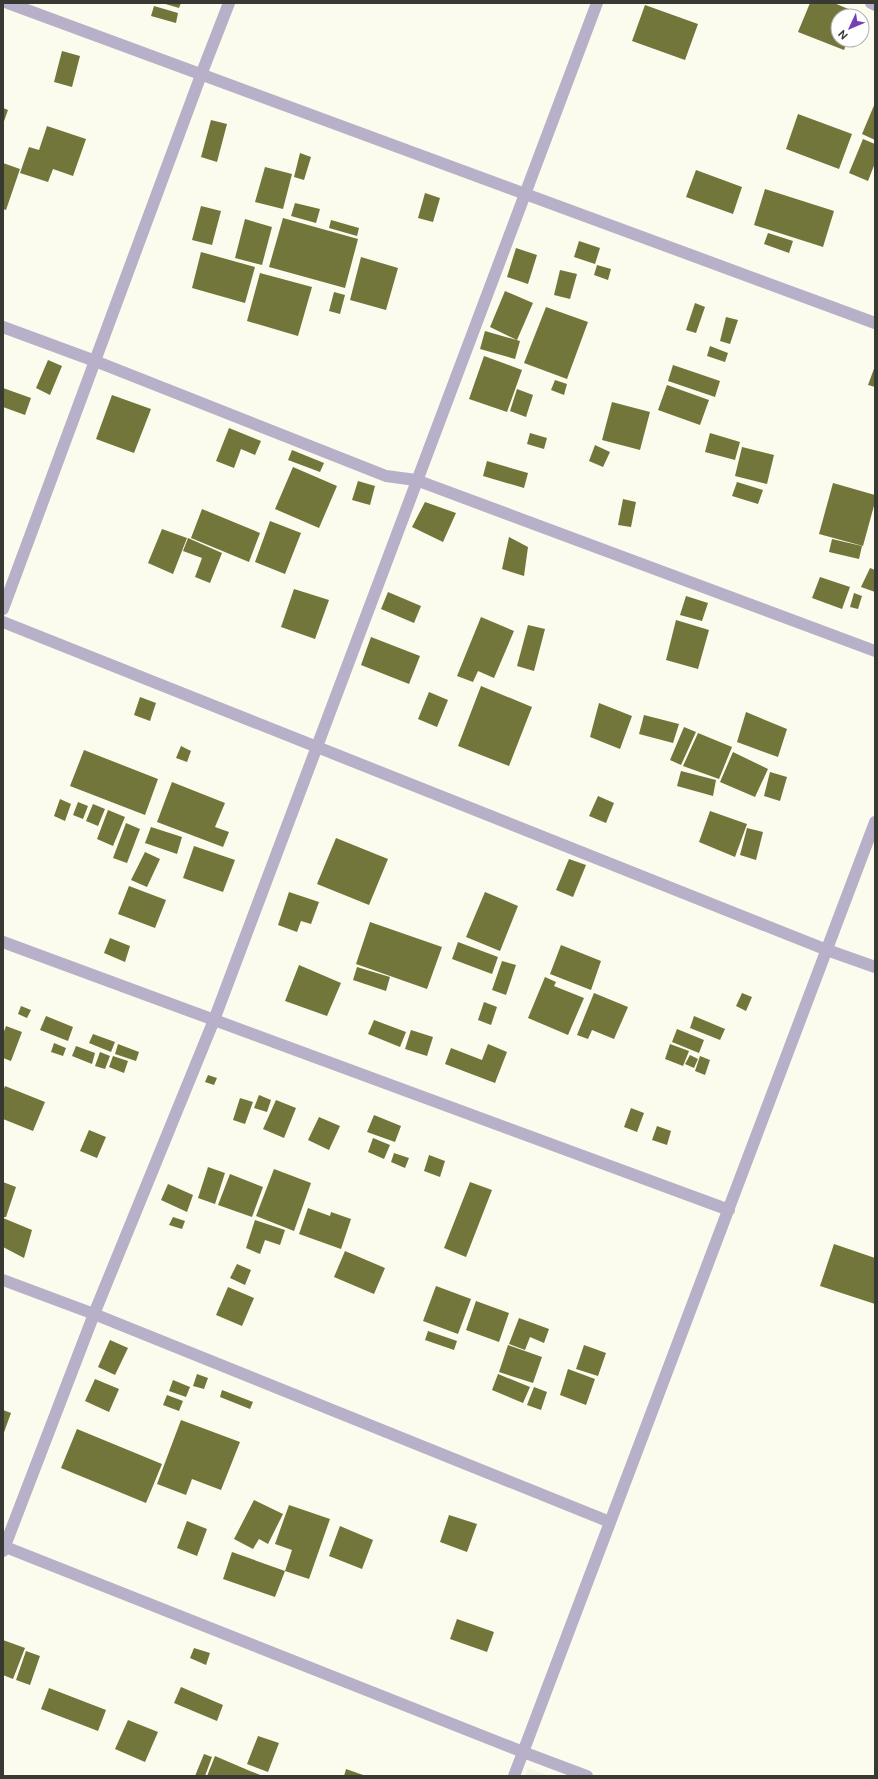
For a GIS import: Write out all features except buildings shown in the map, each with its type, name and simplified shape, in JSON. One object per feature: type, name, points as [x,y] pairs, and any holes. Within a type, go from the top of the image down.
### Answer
[{"type":"street","points":[[8,3],[875,323]]},
{"type":"street","points":[[3,609],[229,3]]},
{"type":"street","points":[[587,1776],[4,1548],[94,1314],[214,1020],[416,480],[597,3]]},
{"type":"street","points":[[871,3],[875,4]]},
{"type":"street","points":[[3,327],[95,361],[386,476],[416,480],[875,650]]},
{"type":"street","points":[[3,622],[827,950],[875,967]]},
{"type":"street","points":[[514,1776],[875,822]]},
{"type":"street","points":[[3,942],[729,1210]]},
{"type":"street","points":[[3,1280],[94,1314],[610,1522]]},
{"type":"shaded area","points":[[528,1768],[549,1776],[525,1776]]}]
